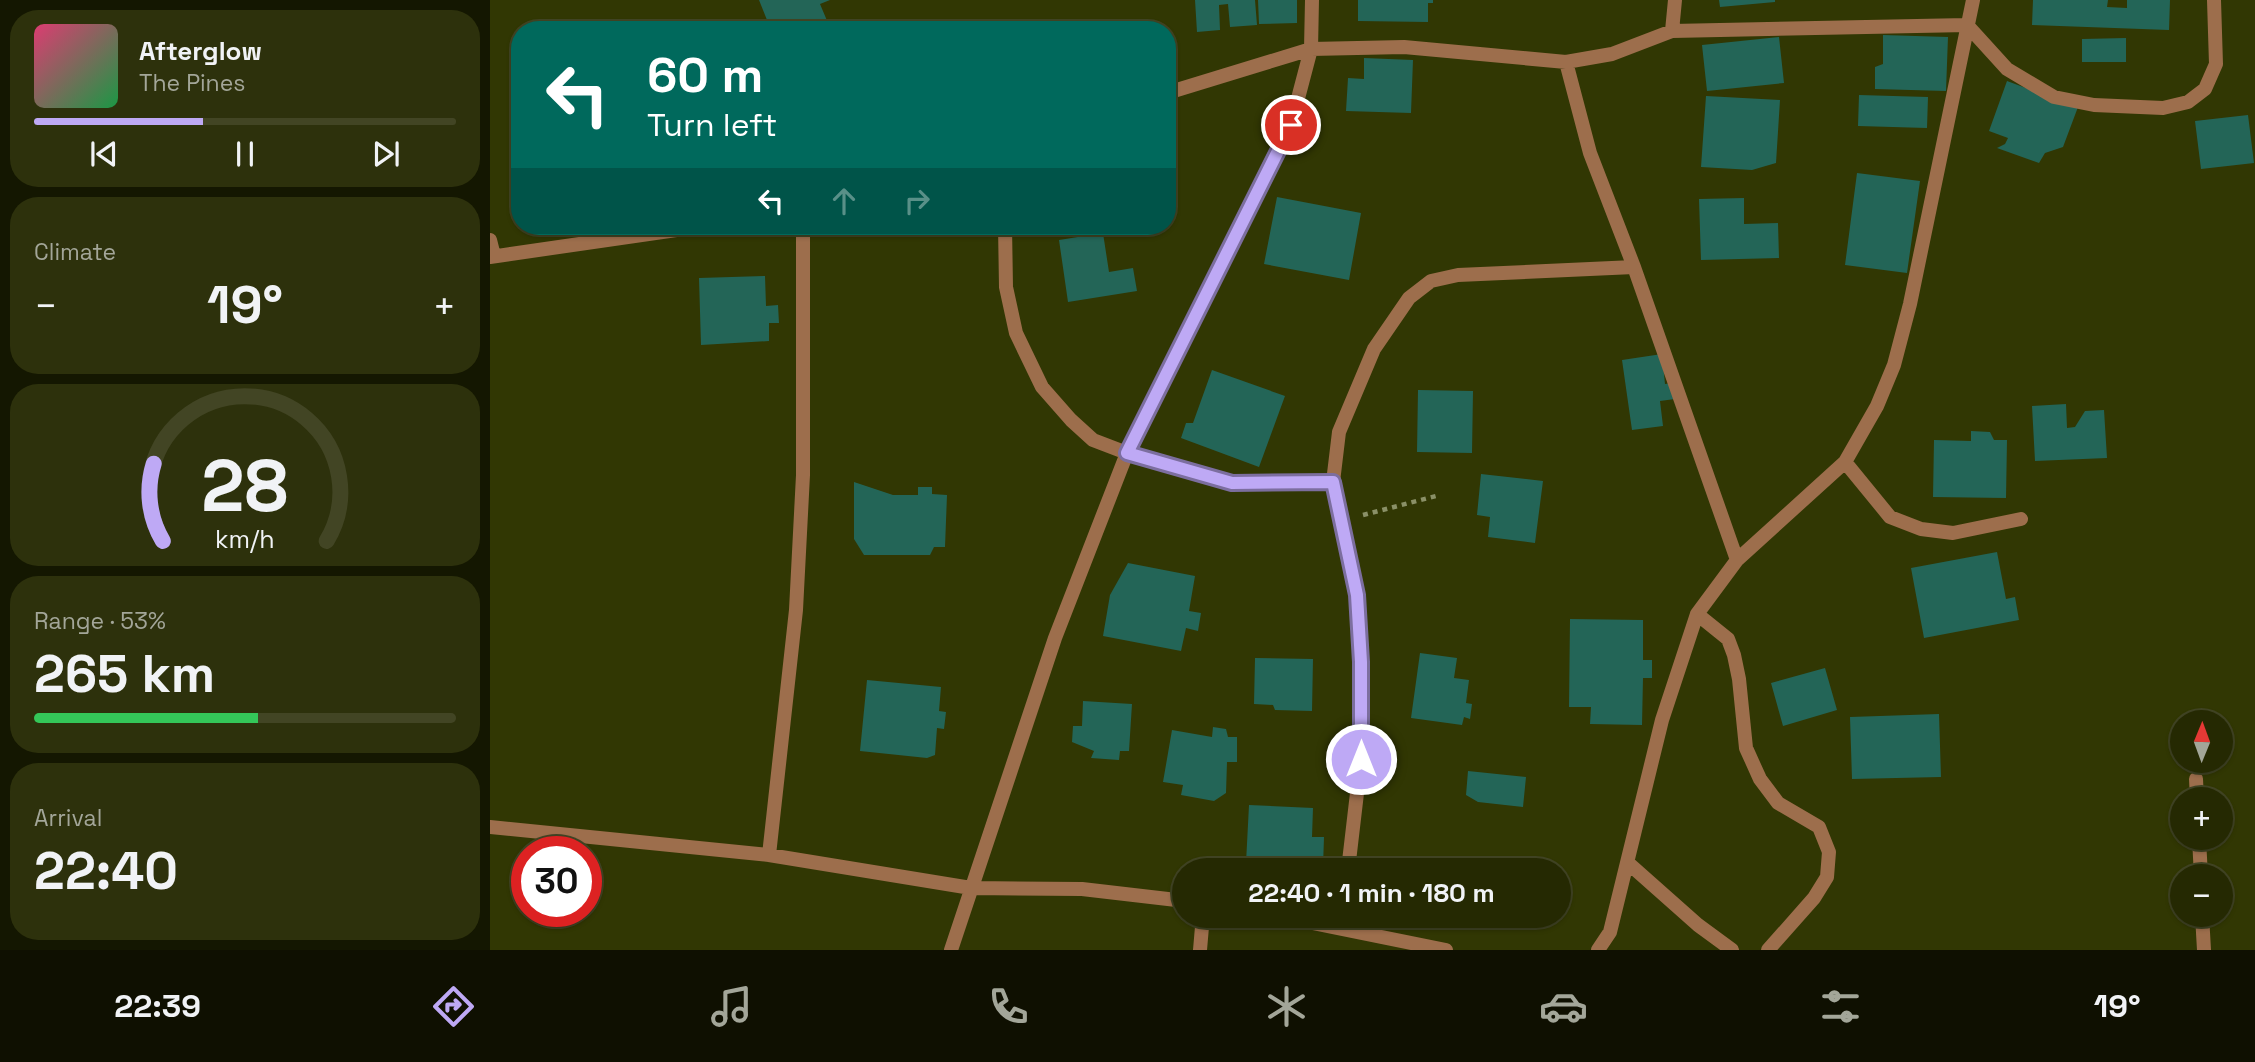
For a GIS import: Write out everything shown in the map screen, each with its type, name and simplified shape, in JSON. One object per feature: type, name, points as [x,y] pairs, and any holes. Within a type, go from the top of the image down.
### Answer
[{"type":"street","points":[[951,950],[1055,638],[1127,453],[1291,125],[1311,49],[1312,0]]},
{"type":"street","points":[[1672,31],[1675,0]]},
{"type":"street","points":[[1598,950],[1610,932],[1662,720],[1697,614],[1737,560],[1845,462],[1877,406],[1897,353],[1910,304],[1973,0]]},
{"type":"street","points":[[1176,90],[1311,49],[1404,47],[1566,62],[1612,54],[1672,31],[1967,24],[2007,69],[2054,97],[2094,105],[2163,108],[2188,102],[2205,89],[2216,64],[2214,0]]},
{"type":"street","points":[[1566,62],[1590,153],[1634,267],[1737,560]]},
{"type":"street","points":[[490,240],[492,257],[642,235]]},
{"type":"street","points":[[769,855],[797,583],[803,475],[803,235]]},
{"type":"street","points":[[1006,235],[1006,287],[1016,333],[1042,387],[1093,440],[1127,453],[1232,483],[1333,482]]},
{"type":"street","points":[[1349,858],[1361,759],[1361,662],[1357,595],[1333,482],[1339,432],[1374,349],[1409,298],[1431,281],[1458,275],[1634,267]]},
{"type":"street","points":[[1845,462],[1891,517],[1921,529],[1953,533],[2021,519]]},
{"type":"street","points":[[1697,614],[1728,639],[1734,654],[1746,748],[1760,779],[1778,803],[1819,827],[1829,852],[1827,877],[1814,898],[1768,950]]},
{"type":"street","points":[[2196,779],[2196,787]]},
{"type":"street","points":[[490,827],[769,855],[971,888],[1082,889],[1172,899]]},
{"type":"street","points":[[1627,862],[1698,925],[1732,950]]},
{"type":"street","points":[[2203,927],[2204,950]]},
{"type":"street","points":[[1200,950],[1202,928]]},
{"type":"street","points":[[1367,928],[1446,950]]},
{"type":"path","points":[[1343,521],[1440,495]]},
{"type":"building","points":[[759,0],[830,0],[820,4],[827,21],[767,21]]},
{"type":"building","points":[[1195,0],[1255,0],[1257,25],[1230,27],[1228,4],[1219,5],[1220,30],[1197,32]]},
{"type":"building","points":[[1258,0],[1297,0],[1297,23],[1259,24]]},
{"type":"building","points":[[1358,0],[1433,0],[1433,3],[1428,3],[1428,22],[1358,21]]},
{"type":"building","points":[[1719,0],[1775,0],[1775,2],[1720,7]]},
{"type":"building","points":[[2033,0],[2108,0],[2107,7],[2127,8],[2127,0],[2170,0],[2169,30],[2032,25]]},
{"type":"building","points":[[1883,35],[1948,37],[1946,91],[1875,89],[1875,67],[1883,64]]},
{"type":"building","points":[[1779,37],[1784,83],[1707,91],[1702,45]]},
{"type":"building","points":[[2126,38],[2126,62],[2082,62],[2082,39]]},
{"type":"building","points":[[1364,58],[1413,60],[1411,113],[1346,111],[1348,78],[1364,79]]},
{"type":"building","points":[[2007,81],[2078,107],[2063,147],[2045,153],[2039,163],[1997,148],[2005,144],[2008,138],[1989,131]]},
{"type":"building","points":[[1859,95],[1928,97],[1927,128],[1858,126]]},
{"type":"building","points":[[1706,96],[1780,100],[1776,163],[1752,170],[1701,167]]},
{"type":"building","points":[[2248,115],[2254,163],[2201,169],[2195,121]]},
{"type":"building","points":[[1857,173],[1920,181],[1907,273],[1845,265]]},
{"type":"building","points":[[1277,197],[1361,213],[1349,280],[1264,264]]},
{"type":"building","points":[[1744,198],[1744,224],[1778,223],[1779,258],[1701,260],[1699,199]]},
{"type":"building","points":[[1103,235],[1109,272],[1133,268],[1137,291],[1068,302],[1059,240]]},
{"type":"building","points":[[765,276],[766,306],[778,305],[779,323],[769,323],[769,341],[701,345],[699,278]]},
{"type":"building","points":[[1662,354],[1665,384],[1673,383],[1675,399],[1660,401],[1663,426],[1632,430],[1622,360]]},
{"type":"building","points":[[1212,370],[1285,396],[1259,467],[1181,438],[1186,423],[1193,423]]},
{"type":"building","points":[[1418,390],[1473,391],[1472,453],[1417,452]]},
{"type":"building","points":[[2066,404],[2067,428],[2075,427],[2085,411],[2104,410],[2107,458],[2035,461],[2032,406]]},
{"type":"building","points":[[1971,431],[1990,432],[1994,440],[2007,440],[2006,498],[1933,497],[1934,440],[1971,441]]},
{"type":"building","points":[[1481,474],[1543,481],[1535,543],[1488,537],[1490,517],[1477,515]]},
{"type":"building","points":[[854,482],[893,495],[918,495],[918,487],[932,487],[932,494],[947,495],[945,547],[934,547],[930,555],[864,555],[854,539]]},
{"type":"building","points":[[1997,552],[2006,599],[2015,597],[2019,620],[1924,638],[1911,568]]},
{"type":"building","points":[[1128,563],[1195,576],[1189,611],[1201,613],[1198,631],[1186,628],[1181,651],[1103,636],[1110,595]]},
{"type":"building","points":[[1570,619],[1643,620],[1643,660],[1652,660],[1652,678],[1643,678],[1642,725],[1590,724],[1591,707],[1569,707]]},
{"type":"building","points":[[1420,653],[1457,658],[1454,678],[1469,680],[1466,703],[1472,704],[1470,719],[1464,717],[1462,725],[1411,718]]},
{"type":"building","points":[[1255,658],[1313,659],[1312,711],[1275,710],[1273,705],[1254,704]]},
{"type":"building","points":[[1825,668],[1837,710],[1783,726],[1771,683]]},
{"type":"building","points":[[867,680],[941,687],[939,711],[946,712],[944,729],[937,728],[935,755],[927,758],[860,751]]},
{"type":"building","points":[[1083,701],[1132,704],[1129,751],[1120,751],[1119,760],[1091,758],[1094,751],[1072,742],[1073,726],[1082,726]]},
{"type":"building","points":[[1939,714],[1941,777],[1852,779],[1850,717]]},
{"type":"building","points":[[1213,727],[1226,729],[1228,737],[1237,737],[1237,762],[1227,762],[1226,793],[1214,801],[1181,795],[1183,785],[1163,782],[1172,730],[1212,737]]},
{"type":"building","points":[[1468,771],[1526,777],[1523,807],[1478,802],[1466,795]]},
{"type":"building","points":[[1249,805],[1313,808],[1312,837],[1324,837],[1323,858],[1246,858]]},
{"type":"route","points":[[1291,125],[1127,453],[1232,483],[1333,482],[1357,595],[1361,662],[1361,759]]}]
